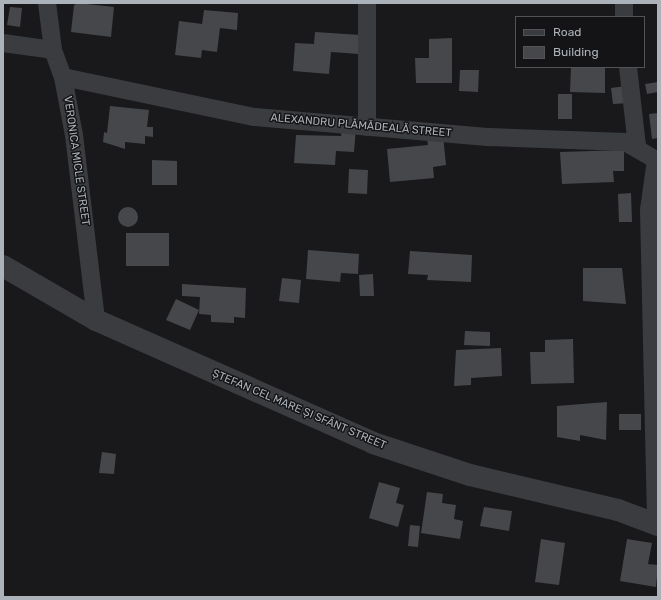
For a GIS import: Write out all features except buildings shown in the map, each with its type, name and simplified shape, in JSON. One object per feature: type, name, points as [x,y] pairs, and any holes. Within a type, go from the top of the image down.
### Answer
[{"type":"street","name":"VERONICA MICLE STREET","points":[[47,3],[53,50],[64,77],[74,135],[96,320]]},
{"type":"street","points":[[367,3],[368,127]]},
{"type":"street","points":[[624,3],[624,16]]},
{"type":"street","points":[[3,43],[53,50]]},
{"type":"street","points":[[628,68],[637,146]]},
{"type":"street","name":"ALEXANDRU PLĂMĂDEALĂ STREET","points":[[64,77],[223,113],[368,127],[625,142],[637,146],[657,160]]},
{"type":"street","points":[[657,160],[649,210],[657,524]]},
{"type":"street","name":"ȘTEFAN CEL MARE ȘI SFÂNT STREET","points":[[3,266],[96,320],[373,443],[470,475],[618,510],[657,524]]}]
